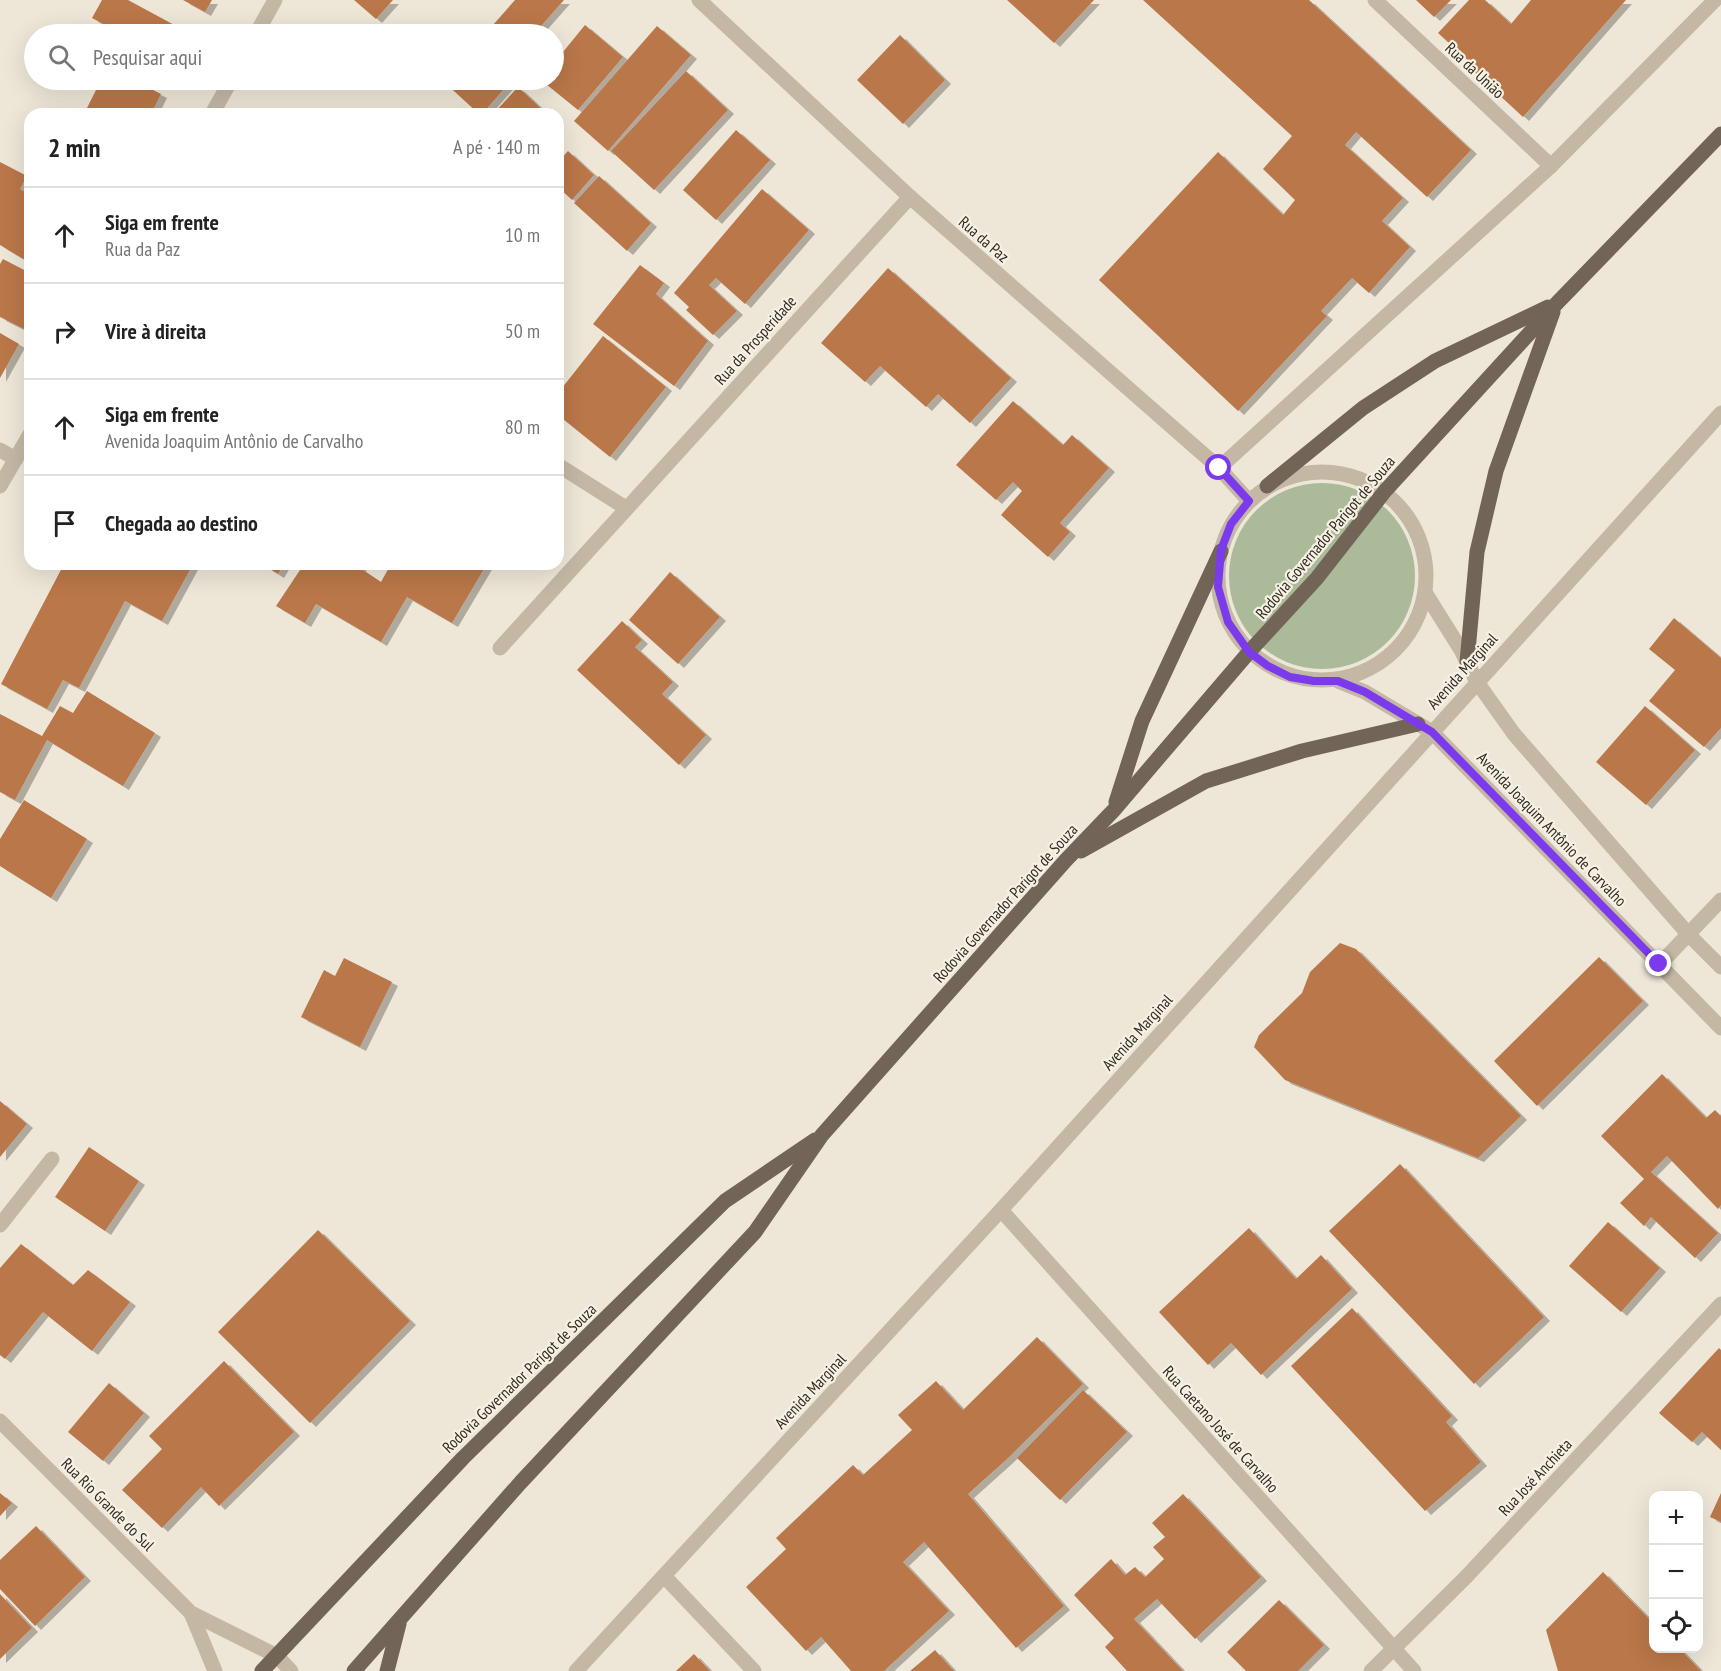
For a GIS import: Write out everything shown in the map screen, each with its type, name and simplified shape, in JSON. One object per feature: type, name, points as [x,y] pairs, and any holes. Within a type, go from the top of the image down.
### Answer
[{"type":"main road","name":"Rodovia Governador Parigot de Souza","points":[[354,1671],[521,1482],[754,1232],[822,1135],[1066,860],[1113,811],[1249,652],[1317,578],[1385,491],[1557,303],[1721,134]]},
{"type":"main road","points":[[1267,486],[1363,408],[1435,361],[1557,303]]},
{"type":"main road","points":[[1467,662],[1478,552],[1496,471],[1557,303]]},
{"type":"main road","points":[[1113,811],[1142,721],[1221,550]]},
{"type":"main road","points":[[1066,860],[1206,781],[1302,751],[1425,728]]},
{"type":"main road","name":"Rodovia Governador Parigot de Souza","points":[[262,1671],[463,1458],[725,1201],[822,1135]]},
{"type":"main road","points":[[387,1671],[400,1621]]},
{"type":"street","points":[[262,24],[275,0]]},
{"type":"street","name":"Rua da Paz","points":[[699,0],[910,197],[1219,468],[1249,501]]},
{"type":"street","name":"Rua da União","points":[[1375,0],[1551,166]]},
{"type":"street","points":[[1219,468],[1551,166],[1715,0]]},
{"type":"street","points":[[215,108],[225,90]]},
{"type":"street","name":"Rua da Prosperidade","points":[[500,648],[910,197]]},
{"type":"street","name":"Avenida Marginal","points":[[576,1671],[1000,1210],[1425,728],[1477,682],[1721,413]]},
{"type":"street","points":[[0,486],[24,445]]},
{"type":"street","points":[[0,450],[16,459]]},
{"type":"street","points":[[564,469],[626,508]]},
{"type":"street","points":[[1327,471],[1358,477],[1385,491],[1411,520],[1425,555],[1426,594],[1416,625],[1396,652],[1369,671],[1338,681],[1314,681],[1290,677],[1268,666],[1249,652],[1228,622],[1218,587],[1221,550],[1231,524],[1249,501],[1267,486],[1296,474],[1327,471]]},
{"type":"street","name":"Avenida Joaquim Antônio de Carvalho","points":[[1426,594],[1477,682],[1514,734],[1689,935],[1721,967]]},
{"type":"street","name":"Avenida Joaquim Antônio de Carvalho","points":[[1338,681],[1365,692],[1425,728],[1721,1028]]},
{"type":"street","points":[[1659,964],[1721,900]]},
{"type":"street","points":[[0,1225],[52,1159]]},
{"type":"street","name":"Rua Caetano José de Carvalho","points":[[1000,1210],[1414,1671]]},
{"type":"street","name":"Rua José Anchieta","points":[[1371,1671],[1466,1577],[1721,1304]]},
{"type":"street","name":"Rua Rio Grande do Sul","points":[[0,1421],[191,1613],[277,1656],[291,1671]]},
{"type":"street","points":[[664,1576],[754,1671]]},
{"type":"street","name":"Rua Rio Grande do Sul","points":[[191,1613],[215,1671]]},
{"type":"green space","points":[[1322,483],[1358,490],[1388,510],[1408,540],[1415,576],[1408,612],[1388,642],[1358,662],[1322,669],[1286,662],[1256,642],[1236,612],[1229,576],[1236,540],[1256,510],[1286,490]]},
{"type":"building","points":[[102,0],[128,0],[172,24],[103,24],[92,18]]},
{"type":"building","points":[[183,0],[212,0],[205,12]]},
{"type":"building","points":[[354,0],[393,0],[376,19]]},
{"type":"building","points":[[515,0],[564,0],[543,24],[494,24]]},
{"type":"building","points":[[1007,0],[1094,0],[1054,43]]},
{"type":"building","points":[[1143,0],[1309,0],[1471,150],[1427,197],[1356,132],[1345,145],[1403,198],[1382,221],[1410,247],[1369,293],[1352,278],[1321,311],[1327,316],[1238,411],[1099,280],[1218,152],[1283,215],[1295,200],[1263,169],[1292,136]]},
{"type":"building","points":[[1416,0],[1451,0],[1434,17]]},
{"type":"building","points":[[1469,0],[1485,0],[1511,24],[1531,0],[1626,0],[1523,117],[1470,68],[1473,65],[1438,33]]},
{"type":"building","points":[[585,25],[623,57],[578,110],[553,90],[564,90],[564,51]]},
{"type":"building","points":[[657,26],[691,55],[608,151],[574,121]]},
{"type":"building","points":[[900,35],[945,80],[903,124],[857,80]]},
{"type":"building","points":[[686,71],[728,110],[654,190],[611,151]]},
{"type":"building","points":[[96,90],[153,90],[161,94],[154,108],[87,108]]},
{"type":"building","points":[[453,90],[503,90],[487,108],[472,108]]},
{"type":"building","points":[[515,90],[521,90],[541,108],[499,108]]},
{"type":"building","points":[[736,130],[770,160],[716,220],[683,190]]},
{"type":"building","points":[[568,151],[594,175],[572,200],[564,193],[564,155]]},
{"type":"building","points":[[0,162],[24,174],[24,182],[20,189],[24,191],[24,259],[0,245]]},
{"type":"building","points":[[599,176],[651,223],[627,251],[574,203]]},
{"type":"building","points":[[762,189],[809,230],[745,304],[716,278],[709,285],[737,311],[713,335],[686,310],[689,307],[674,293]]},
{"type":"building","points":[[3,259],[24,270],[24,329],[0,317],[0,264]]},
{"type":"building","points":[[640,265],[664,283],[656,294],[708,341],[674,386],[593,324]]},
{"type":"building","points":[[888,268],[1011,378],[970,423],[938,394],[926,407],[880,366],[865,382],[821,343]]},
{"type":"building","points":[[0,333],[19,344],[0,378]]},
{"type":"building","points":[[603,336],[666,387],[610,457],[564,420],[564,385]]},
{"type":"building","points":[[1013,401],[1063,445],[1072,435],[1109,468],[1060,523],[1070,532],[1048,557],[1001,515],[1022,491],[1013,482],[996,500],[956,465]]},
{"type":"building","points":[[61,570],[190,570],[162,621],[125,601],[79,688],[63,680],[47,709],[1,684]]},
{"type":"building","points":[[300,570],[363,570],[381,582],[388,570],[483,570],[452,623],[407,597],[381,642],[316,604],[305,623],[276,606]]},
{"type":"building","points":[[670,572],[720,617],[678,664],[629,620]]},
{"type":"building","points":[[1674,618],[1721,658],[1721,728],[1704,747],[1649,701],[1675,670],[1649,649]]},
{"type":"building","points":[[622,621],[642,640],[635,647],[673,682],[662,694],[706,735],[679,765],[577,670]]},
{"type":"building","points":[[87,691],[155,733],[123,786],[47,740],[15,800],[0,792],[0,714],[42,736],[60,706],[73,713]]},
{"type":"building","points":[[1645,706],[1695,750],[1646,805],[1596,762]]},
{"type":"building","points":[[24,800],[87,839],[51,898],[0,866],[0,839]]},
{"type":"building","points":[[1340,943],[1356,949],[1521,1116],[1478,1158],[1285,1080],[1254,1047],[1259,1035],[1302,993],[1310,972]]},
{"type":"building","points":[[1599,957],[1643,1001],[1537,1106],[1494,1061]]},
{"type":"building","points":[[344,958],[392,982],[360,1047],[301,1017],[324,970],[335,976]]},
{"type":"building","points":[[1662,1074],[1706,1118],[1715,1110],[1721,1116],[1721,1205],[1718,1209],[1667,1156],[1651,1172],[1718,1233],[1695,1258],[1651,1217],[1644,1226],[1620,1203],[1644,1179],[1601,1136]]},
{"type":"building","points":[[0,1101],[27,1124],[0,1157]]},
{"type":"building","points":[[89,1147],[139,1181],[105,1231],[55,1197]]},
{"type":"building","points":[[1400,1164],[1544,1317],[1474,1384],[1329,1231]]},
{"type":"building","points":[[1608,1222],[1660,1268],[1621,1312],[1569,1266]]},
{"type":"building","points":[[1249,1228],[1296,1279],[1321,1255],[1352,1289],[1261,1375],[1231,1343],[1208,1365],[1159,1312]]},
{"type":"building","points":[[318,1230],[410,1321],[310,1423],[218,1332]]},
{"type":"building","points":[[21,1244],[73,1285],[88,1270],[130,1302],[92,1351],[43,1312],[5,1359],[0,1355],[0,1268]]},
{"type":"building","points":[[1352,1308],[1452,1416],[1446,1422],[1481,1462],[1425,1511],[1291,1366]]},
{"type":"building","points":[[1037,1337],[1083,1384],[968,1494],[1064,1606],[1016,1648],[924,1542],[903,1562],[949,1611],[884,1671],[851,1671],[821,1637],[806,1651],[746,1587],[786,1549],[776,1538],[853,1465],[863,1475],[912,1430],[898,1415],[936,1381],[963,1410]]},
{"type":"building","points":[[1719,1348],[1721,1350],[1721,1450],[1702,1432],[1692,1442],[1659,1413]]},
{"type":"building","points":[[224,1361],[294,1432],[219,1506],[201,1487],[162,1528],[122,1490],[162,1449],[149,1436]]},
{"type":"building","points":[[109,1383],[144,1413],[103,1461],[68,1432]]},
{"type":"building","points":[[1083,1390],[1127,1432],[1060,1500],[1017,1458]]},
{"type":"building","points":[[0,1493],[12,1503],[0,1516]]},
{"type":"building","points":[[1721,1493],[1721,1522],[1710,1517]]},
{"type":"building","points":[[1183,1494],[1261,1577],[1195,1639],[1157,1599],[1134,1619],[1183,1671],[1127,1671],[1105,1647],[1114,1638],[1074,1595],[1111,1559],[1125,1575],[1135,1567],[1145,1577],[1164,1559],[1153,1547],[1165,1537],[1152,1523]]},
{"type":"building","points":[[36,1526],[85,1577],[35,1626],[0,1589],[0,1560]]},
{"type":"building","points":[[1603,1572],[1649,1619],[1649,1653],[1684,1653],[1701,1671],[1558,1671],[1546,1630]]},
{"type":"building","points":[[0,1594],[32,1628],[0,1659]]},
{"type":"building","points":[[1279,1600],[1324,1645],[1298,1671],[1246,1671],[1227,1652]]},
{"type":"building","points":[[935,1650],[954,1671],[910,1671]]},
{"type":"building","points":[[694,1654],[710,1671],[676,1671]]},
{"type":"route","points":[[1219,468],[1249,501],[1231,524],[1221,550],[1218,587],[1228,622],[1249,652],[1268,666],[1290,677],[1314,681],[1338,681],[1365,692],[1432,732],[1659,964]]}]
